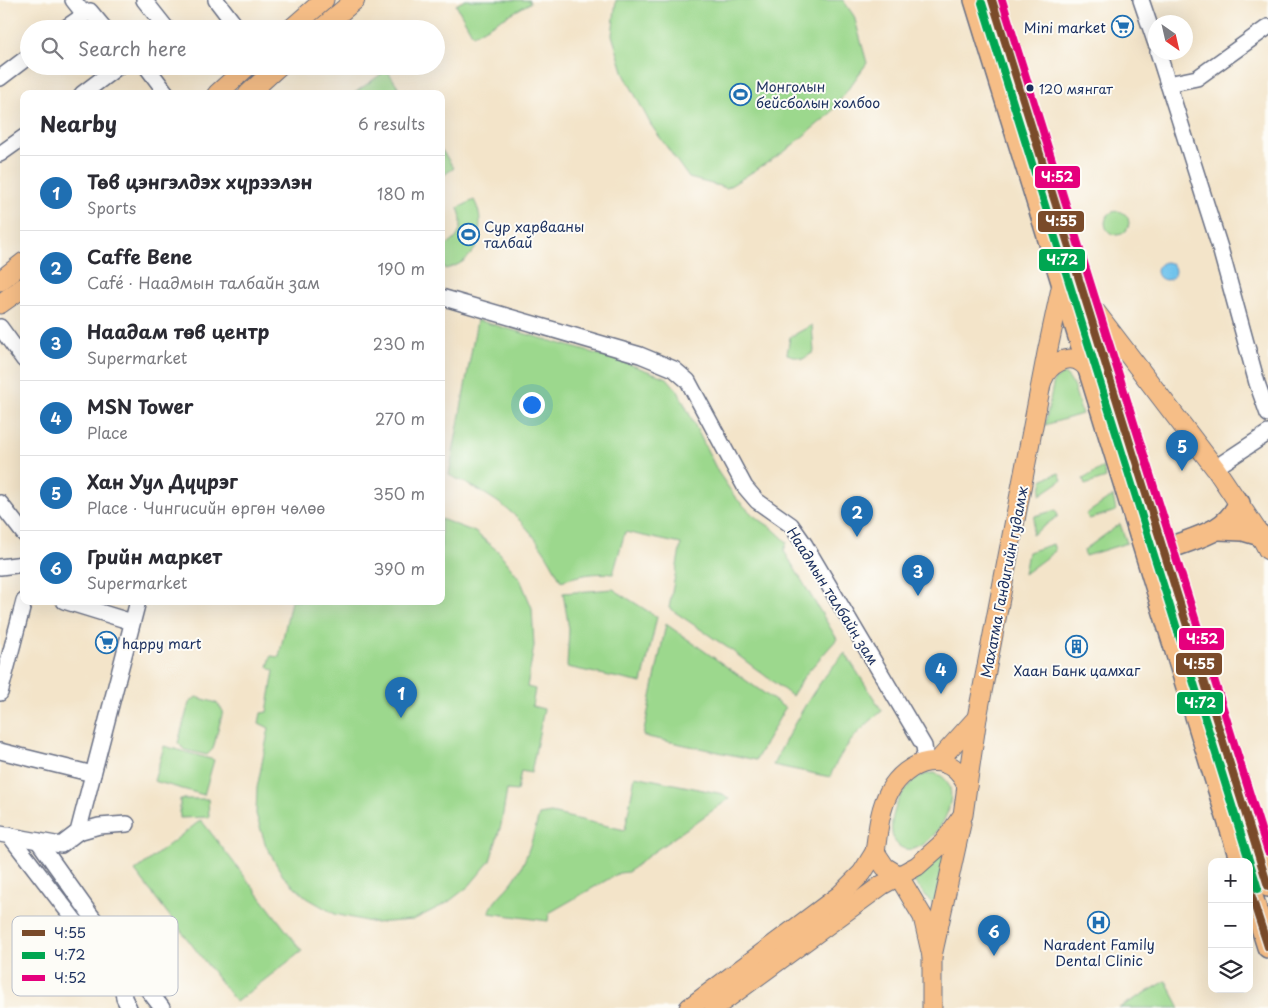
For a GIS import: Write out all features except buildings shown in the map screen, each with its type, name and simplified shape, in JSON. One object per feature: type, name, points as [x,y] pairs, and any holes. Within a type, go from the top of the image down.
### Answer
[{"type":"highway","points":[[975,0],[1063,279],[1241,858]]},
{"type":"highway","points":[[992,0],[1032,134],[1268,886]]},
{"type":"highway","points":[[1220,529],[1232,516],[1239,503]]},
{"type":"highway","points":[[1164,550],[1220,529],[1243,530],[1264,542]]},
{"type":"highway","points":[[1253,900],[1268,947]]},
{"type":"main road","points":[[307,20],[324,0]]},
{"type":"main road","points":[[332,20],[355,0]]},
{"type":"main road","points":[[221,90],[238,75]]},
{"type":"main road","points":[[252,90],[269,75]]},
{"type":"main road","points":[[0,281],[20,265]]},
{"type":"main road","name":"Махатма Гандигийн гудамж","points":[[967,786],[977,718],[1063,279]]},
{"type":"main road","points":[[0,304],[20,290]]},
{"type":"main road","points":[[1085,298],[1216,468],[1264,542]]},
{"type":"main road","points":[[1043,379],[1045,373],[1053,364],[1064,360],[1081,362],[1090,372]]},
{"type":"main road","points":[[689,1008],[840,895],[862,873],[875,852],[879,820],[888,794],[894,784],[903,775],[929,762],[977,718]]},
{"type":"main road","points":[[929,762],[948,764],[955,768],[967,786],[963,815],[932,956],[932,1008]]},
{"type":"main road","points":[[714,1008],[859,901],[898,875],[909,871],[934,852],[948,838],[963,815]]},
{"type":"main road","points":[[875,852],[885,867],[898,875],[923,917],[932,956]]},
{"type":"street","points":[[72,0],[84,14]]},
{"type":"street","points":[[144,0],[160,20]]},
{"type":"street","points":[[216,0],[231,20]]},
{"type":"street","points":[[1142,0],[1148,19]]},
{"type":"street","points":[[76,20],[90,11],[98,20]]},
{"type":"street","points":[[1168,84],[1197,78],[1268,27]]},
{"type":"street","points":[[1160,60],[1220,248],[1257,383],[1268,414]]},
{"type":"street","points":[[0,78],[20,63]]},
{"type":"street","points":[[87,90],[107,75]]},
{"type":"street","points":[[153,75],[164,90]]},
{"type":"street","points":[[0,154],[20,139]]},
{"type":"street","name":"Наадмын талбайн зам","points":[[445,298],[640,355],[674,369],[688,381],[745,487],[757,501],[791,524],[924,746],[929,762]]},
{"type":"street","points":[[0,327],[20,354]]},
{"type":"street","points":[[1216,468],[1268,433]]},
{"type":"street","points":[[0,503],[20,529]]},
{"type":"street","points":[[0,567],[20,564]]},
{"type":"street","points":[[0,694],[23,605]]},
{"type":"street","points":[[77,605],[132,622]]},
{"type":"street","points":[[78,832],[137,605]]},
{"type":"street","points":[[0,751],[93,774]]},
{"type":"street","points":[[4,835],[61,845],[78,832],[99,826],[126,824]]},
{"type":"street","points":[[4,835],[70,916]]},
{"type":"street","points":[[38,841],[90,914],[87,916]]},
{"type":"street","points":[[124,996],[129,1008]]},
{"type":"street","points":[[152,996],[162,1008]]},
{"type":"green space","points":[[465,0],[529,0],[530,3],[473,35],[456,5]]},
{"type":"green space","name":"Монголын бейсболын холбоо","points":[[616,0],[843,0],[854,16],[867,63],[830,114],[784,152],[727,188],[689,178],[651,125],[624,74],[612,35]]},
{"type":"green space","points":[[380,75],[390,75],[400,90],[359,90]]},
{"type":"green space","points":[[445,155],[454,168],[445,174]]},
{"type":"green space","name":"Сур харвааны талбай","points":[[474,200],[480,222],[474,245],[476,247],[463,261],[445,269],[445,246],[457,237],[461,226],[458,208]]},
{"type":"green space","points":[[1117,211],[1125,215],[1129,223],[1125,231],[1117,235],[1109,231],[1105,223],[1109,215]]},
{"type":"green space","points":[[477,320],[618,360],[667,378],[678,391],[718,472],[735,497],[754,516],[772,528],[787,542],[784,551],[837,639],[805,675],[792,696],[731,650],[669,608],[681,544],[625,532],[613,574],[587,574],[561,581],[540,545],[513,514],[485,494],[449,475]]},
{"type":"green space","points":[[812,325],[814,352],[803,359],[787,354],[790,337]]},
{"type":"green space","points":[[1063,374],[1067,376],[1073,385],[1082,414],[1045,425],[1054,380]]},
{"type":"green space","points":[[1103,467],[1106,478],[1085,485],[1083,479]]},
{"type":"green space","points":[[1059,473],[1062,480],[1040,495],[1043,479]]},
{"type":"green space","points":[[1113,496],[1116,511],[1089,519],[1086,514]]},
{"type":"green space","points":[[1056,510],[1058,516],[1032,535],[1035,516]]},
{"type":"green space","points":[[445,521],[475,532],[499,552],[520,579],[532,608],[534,646],[527,687],[535,689],[532,706],[544,709],[531,773],[521,771],[517,791],[507,790],[501,825],[490,861],[469,886],[447,903],[413,920],[375,923],[335,914],[307,898],[283,876],[266,846],[256,814],[257,788],[269,728],[259,723],[261,713],[267,712],[274,671],[268,667],[271,656],[279,657],[290,605],[445,605]]},
{"type":"green space","points":[[1120,524],[1127,543],[1085,556],[1084,550]]},
{"type":"green space","points":[[1053,544],[1055,551],[1024,574],[1028,552]]},
{"type":"green space","points":[[613,589],[657,617],[642,683],[567,667],[569,629],[563,593]]},
{"type":"green space","points":[[666,624],[785,708],[756,760],[643,736]]},
{"type":"green space","points":[[845,653],[882,711],[845,748],[830,777],[773,765],[796,720],[823,678]]},
{"type":"green space","points":[[196,697],[217,703],[223,711],[213,749],[207,755],[185,750],[178,743],[189,703]]},
{"type":"green space","points":[[164,746],[214,760],[204,795],[154,781]]},
{"type":"green space","points":[[934,773],[946,780],[951,792],[949,806],[943,822],[934,835],[922,845],[910,849],[899,846],[892,834],[892,826],[895,810],[901,795],[914,781],[926,774]]},
{"type":"green space","points":[[635,776],[723,794],[729,799],[628,872],[619,873],[549,913],[548,921],[489,913],[494,903],[514,880],[521,868],[539,815],[551,813],[625,830]]},
{"type":"green space","points":[[180,799],[208,799],[209,817],[180,818]]},
{"type":"green space","points":[[201,820],[302,951],[236,1002],[178,927],[178,916],[170,916],[135,871]]},
{"type":"green space","points":[[942,855],[945,857],[935,904],[931,902],[915,883],[914,878]]},
{"type":"green space","points":[[1166,981],[1180,1008],[1119,1008]]},
{"type":"water","points":[[1162,262],[1170,262],[1175,267],[1173,278],[1162,280],[1157,275],[1157,267]]},
{"type":"transit line","name":"Ч:55","points":[[992,0],[1268,886]]},
{"type":"transit line","name":"Ч:52","points":[[1002,0],[1268,852]]},
{"type":"transit line","name":"Ч:72","points":[[982,3],[1258,889]]},
{"type":"transit line","name":"Ч:55","points":[[1253,900],[1268,947]]},
{"type":"place","name":"Mini market","points":[[1122,27]]},
{"type":"place","name":"120 мянгат","points":[[1030,88]]},
{"type":"place","name":"Монголын бейсболын холбоо","points":[[740,94]]},
{"type":"place","name":"Сур харвааны талбай","points":[[468,234]]},
{"type":"place","name":"Хан Уул Дүүрэг","points":[[1182,471]]},
{"type":"place","name":"Caffe Bene","points":[[857,537]]},
{"type":"place","name":"Наадам төв центр","points":[[918,596]]},
{"type":"place","name":"happy mart","points":[[106,643]]},
{"type":"place","name":"Хаан Банк цамхаг","points":[[1077,647]]},
{"type":"place","name":"MSN Tower","points":[[941,694]]},
{"type":"place","name":"Төв цэнгэлдэх хүрээлэн","points":[[401,718]]},
{"type":"place","name":"Naradent Family Dental Clinic","points":[[1099,922]]},
{"type":"place","name":"Грийн маркет","points":[[994,956]]}]
